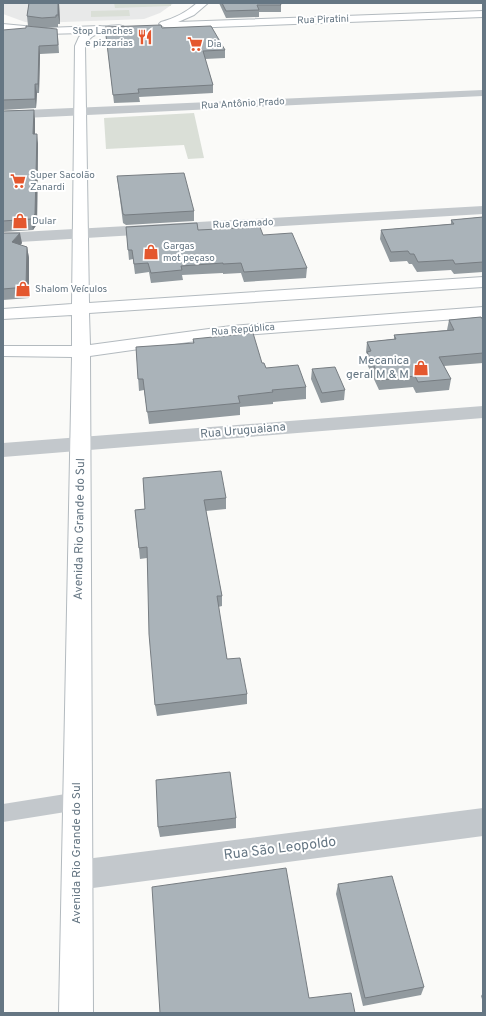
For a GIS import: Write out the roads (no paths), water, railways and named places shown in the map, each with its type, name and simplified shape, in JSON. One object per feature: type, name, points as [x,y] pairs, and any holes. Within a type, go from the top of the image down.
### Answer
[{"type":"street","points":[[153,26],[164,24],[191,13],[203,3]]},
{"type":"street","name":"Rua Piratini","points":[[164,24],[195,25],[483,14]]},
{"type":"street","points":[[3,27],[65,33],[74,39],[80,46],[84,36],[91,32],[121,28]]},
{"type":"street","points":[[46,31],[134,27]]},
{"type":"street","points":[[3,33],[17,29]]},
{"type":"street","name":"Avenida Rio Grande do Sul","points":[[76,1013],[81,444],[79,352],[81,308],[79,111],[80,46]]},
{"type":"street","name":"Rua Antônio Prado","points":[[3,115],[483,93]]},
{"type":"street","name":"Rua Gramado","points":[[3,238],[483,210]]},
{"type":"street","points":[[3,314],[483,282]]},
{"type":"street","name":"Rua República","points":[[3,351],[79,352],[231,330],[483,312]]},
{"type":"street","name":"Rua Uruguaiana","points":[[3,450],[483,412]]},
{"type":"street","name":"Rua São Leopoldo","points":[[78,875],[483,822]]},
{"type":"lane","points":[[3,812],[78,801]]},
{"type":"place","name":"Stop Lanches e pizzarias","points":[[145,37]]},
{"type":"place","name":"Dia","points":[[195,44]]},
{"type":"place","name":"Super Sacolão Zanardi","points":[[18,181]]},
{"type":"place","name":"Dular","points":[[20,221]]},
{"type":"place","name":"Gargas mot peçaso","points":[[151,252]]},
{"type":"place","name":"Shalom Veículos","points":[[23,289]]},
{"type":"place","name":"Mecanica geral M & M","points":[[421,368]]}]
